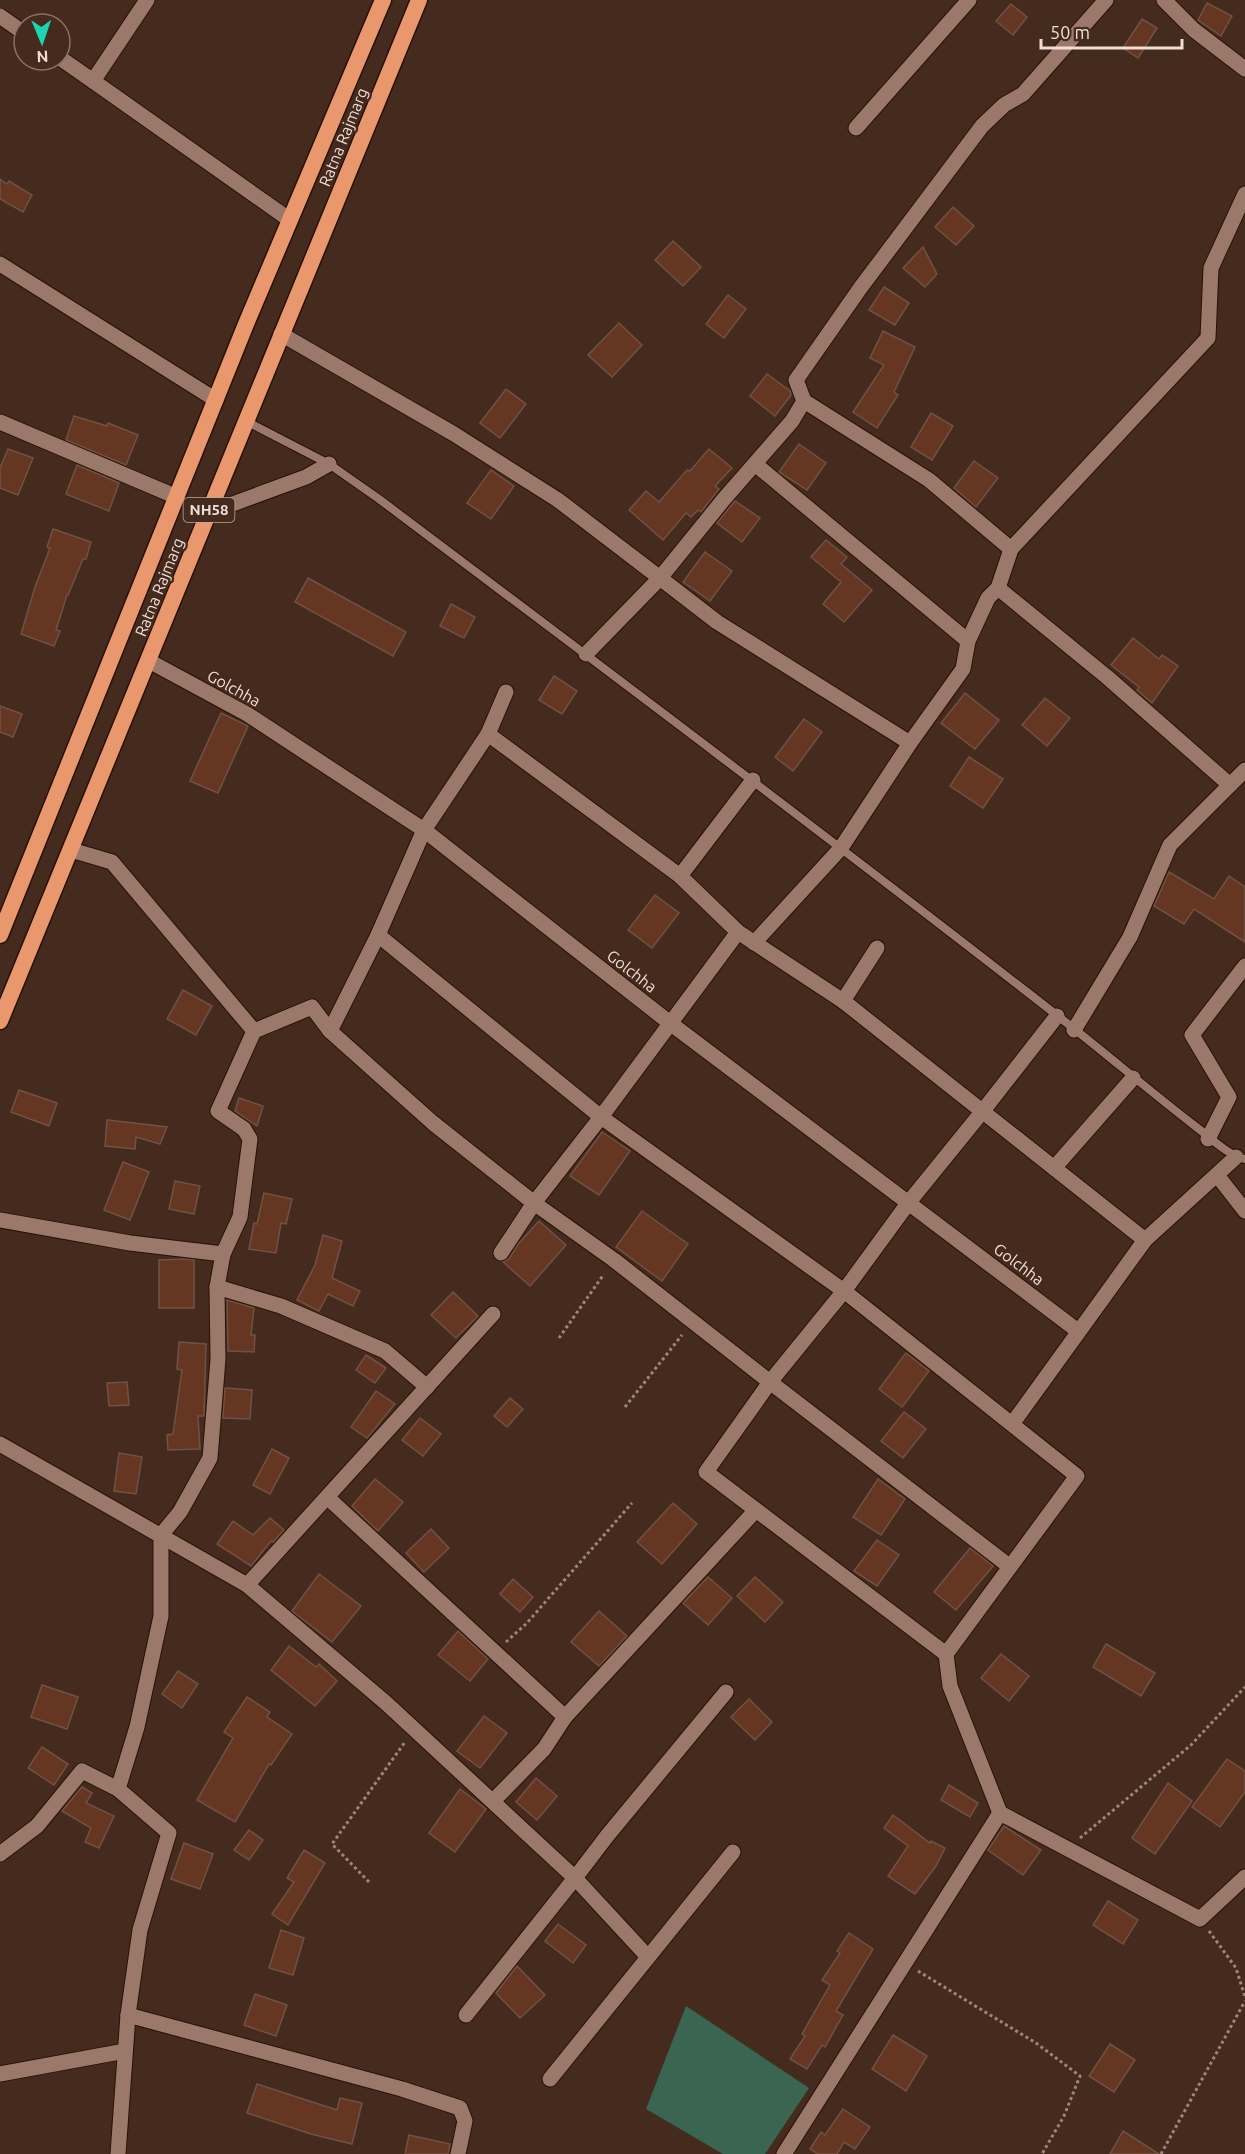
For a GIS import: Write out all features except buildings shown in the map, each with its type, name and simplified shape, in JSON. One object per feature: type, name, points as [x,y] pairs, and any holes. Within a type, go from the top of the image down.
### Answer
[{"type":"highway","name":"Ratna Rajmarg","points":[[0,935],[216,400],[383,0]]},
{"type":"highway","name":"Ratna Rajmarg","points":[[0,1021],[419,0]]},
{"type":"street","points":[[93,81],[147,0]]},
{"type":"street","points":[[856,128],[969,0]]},
{"type":"street","points":[[1011,549],[929,480],[804,400],[796,380],[982,126],[1004,105],[1023,94],[1106,0]]},
{"type":"street","points":[[1164,0],[1194,30],[1245,69]]},
{"type":"street","points":[[72,66],[290,220]]},
{"type":"street","points":[[754,943],[841,848],[910,743],[963,669],[968,641],[988,598],[998,588],[1011,549],[1208,338],[1211,268],[1245,194]]},
{"type":"street","points":[[0,264],[216,400]]},
{"type":"street","points":[[281,334],[454,434],[558,500],[717,622],[910,743]]},
{"type":"street","points":[[586,654],[660,578],[792,421],[804,400]]},
{"type":"street","points":[[0,422],[177,497]]},
{"type":"street","points":[[208,513],[306,477],[329,464]]},
{"type":"street","points":[[755,464],[968,641]]},
{"type":"street","points":[[998,588],[1107,677],[1230,785]]},
{"type":"street","name":"Golchha","points":[[149,661],[247,714],[424,830],[669,1023],[1078,1331]]},
{"type":"street","points":[[330,1031],[378,935],[424,830],[488,734],[506,692]]},
{"type":"street","points":[[488,734],[680,876],[738,932],[843,1001],[1145,1240]]},
{"type":"street","points":[[1074,1030],[1130,937],[1170,845],[1245,770]]},
{"type":"street","points":[[680,876],[753,780]]},
{"type":"street","points":[[71,850],[112,862],[254,1031]]},
{"type":"street","points":[[501,1253],[534,1203],[601,1117],[738,932]]},
{"type":"street","points":[[378,935],[601,1117],[844,1291],[1077,1476],[946,1654],[950,1686],[1000,1813],[1200,1919],[1245,1877]]},
{"type":"street","points":[[843,1001],[877,948]]},
{"type":"street","points":[[1209,1138],[1228,1097],[1192,1035],[1245,966]]},
{"type":"street","points":[[118,1789],[137,1727],[160,1616],[161,1535],[180,1512],[210,1458],[218,1359],[218,1287],[223,1254],[240,1217],[250,1139],[244,1129],[218,1111],[254,1031],[312,1007],[330,1031],[433,1123],[534,1203],[614,1260],[1009,1566]]},
{"type":"street","points":[[946,1654],[706,1472],[770,1382],[844,1291],[909,1202],[1057,1016]]},
{"type":"street","points":[[1054,1168],[1133,1078]]},
{"type":"street","points":[[1011,1424],[1145,1240],[1217,1175],[1241,1157]]},
{"type":"street","points":[[1217,1175],[1245,1211]]},
{"type":"street","points":[[0,1220],[130,1243],[223,1254]]},
{"type":"street","points":[[218,1287],[281,1306],[385,1351],[427,1388]]},
{"type":"street","points":[[247,1585],[494,1314]]},
{"type":"street","points":[[0,1444],[247,1585],[414,1729],[493,1801],[575,1878],[648,1957]]},
{"type":"street","points":[[327,1497],[565,1717]]},
{"type":"street","points":[[493,1801],[544,1749],[565,1717],[756,1510]]},
{"type":"street","points":[[465,2015],[607,1836],[726,1692]]},
{"type":"street","points":[[0,1854],[37,1826],[82,1771],[118,1789],[169,1833],[140,1930],[128,2015],[118,2154]]},
{"type":"street","points":[[784,2154],[1000,1813]]},
{"type":"street","points":[[550,2079],[733,1852]]},
{"type":"street","points":[[128,2015],[460,2108],[465,2121],[458,2154]]},
{"type":"street","points":[[0,2074],[125,2052]]},
{"type":"lane","points":[[245,421],[329,464],[753,780],[1057,1016],[1209,1138],[1241,1157]]},
{"type":"path","points":[[559,1338],[614,1260]]},
{"type":"path","points":[[625,1407],[692,1322]]},
{"type":"path","points":[[496,1652],[526,1624],[632,1503]]},
{"type":"path","points":[[1067,1848],[1191,1745],[1245,1688]]},
{"type":"path","points":[[369,1882],[332,1844],[414,1729]]},
{"type":"path","points":[[1161,2154],[1245,1999],[1236,1968],[1200,1919]]},
{"type":"path","points":[[904,1963],[1036,2043],[1080,2076],[1064,2116],[1042,2154]]},
{"type":"green space","points":[[686,2006],[809,2088],[765,2154],[723,2154],[646,2109]]}]
